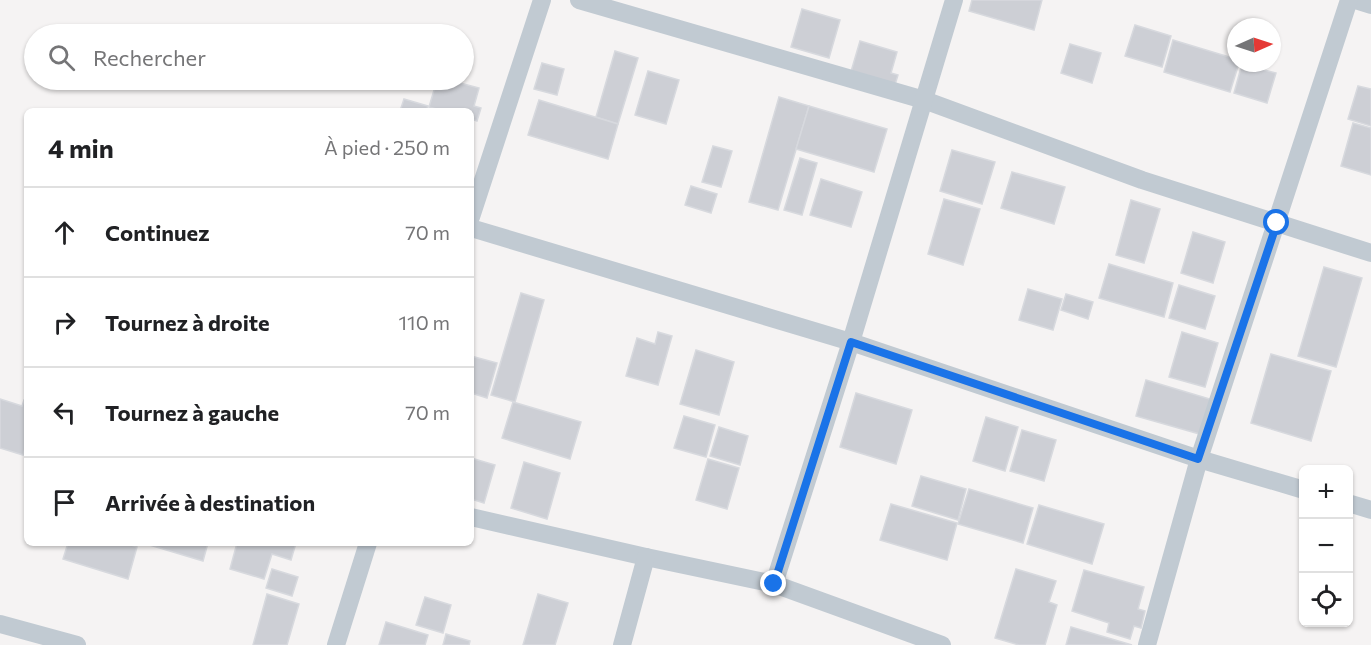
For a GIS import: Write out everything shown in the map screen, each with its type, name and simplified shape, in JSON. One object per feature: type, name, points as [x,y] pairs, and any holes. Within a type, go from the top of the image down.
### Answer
[{"type":"street","points":[[474,208],[542,0]]},
{"type":"street","points":[[579,0],[924,100],[1142,180],[1371,253]]},
{"type":"street","points":[[774,584],[851,342],[954,0]]},
{"type":"street","points":[[1147,645],[1198,459],[1349,0]]},
{"type":"street","points":[[1355,0],[1371,5]]},
{"type":"street","points":[[474,229],[851,342],[1198,459],[1299,489]]},
{"type":"street","points":[[1353,505],[1371,510]]},
{"type":"street","points":[[474,518],[774,584],[942,645]]},
{"type":"street","points":[[336,645],[367,546]]},
{"type":"street","points":[[622,645],[646,557]]},
{"type":"street","points":[[0,624],[77,645]]},
{"type":"building","points":[[972,0],[1042,0],[1034,30],[969,11]]},
{"type":"building","points":[[802,9],[840,20],[829,58],[791,47]]},
{"type":"building","points":[[1135,25],[1171,36],[1162,67],[1125,56]]},
{"type":"building","points":[[1173,40],[1227,56],[1227,72],[1236,72],[1230,92],[1164,72]]},
{"type":"building","points":[[860,41],[897,52],[891,73],[898,75],[894,88],[850,75]]},
{"type":"building","points":[[1070,44],[1101,53],[1092,83],[1061,73]]},
{"type":"building","points":[[615,51],[638,58],[618,124],[596,117]]},
{"type":"building","points":[[542,63],[564,69],[557,95],[534,89]]},
{"type":"building","points":[[648,71],[679,80],[666,124],[635,115]]},
{"type":"building","points":[[1240,72],[1276,73],[1267,103],[1234,93]]},
{"type":"building","points":[[1358,86],[1371,89],[1371,126],[1348,119]]},
{"type":"building","points":[[479,88],[474,106],[481,108],[477,121],[474,120],[474,108],[429,107],[434,90]]},
{"type":"building","points":[[779,97],[809,106],[778,210],[749,202]]},
{"type":"building","points":[[404,99],[428,106],[427,108],[401,108]]},
{"type":"building","points":[[539,100],[618,124],[608,159],[528,135]]},
{"type":"building","points":[[809,106],[887,129],[874,172],[796,149]]},
{"type":"building","points":[[1353,123],[1371,128],[1371,175],[1341,166]]},
{"type":"building","points":[[713,146],[732,151],[721,187],[702,182]]},
{"type":"building","points":[[952,150],[995,162],[982,204],[940,191]]},
{"type":"building","points":[[800,158],[817,163],[802,215],[784,210]]},
{"type":"building","points":[[1012,172],[1065,187],[1054,224],[1001,208]]},
{"type":"building","points":[[821,179],[862,192],[851,227],[810,215]]},
{"type":"building","points":[[691,186],[717,194],[711,213],[685,205]]},
{"type":"building","points":[[944,199],[980,209],[963,265],[928,254]]},
{"type":"building","points":[[1131,200],[1160,209],[1144,263],[1116,255]]},
{"type":"building","points":[[1193,232],[1225,242],[1213,283],[1181,273]]},
{"type":"building","points":[[1109,264],[1173,283],[1164,317],[1099,298]]},
{"type":"building","points":[[1324,267],[1362,278],[1336,367],[1298,356]]},
{"type":"building","points":[[1179,285],[1215,296],[1205,329],[1169,318]]},
{"type":"building","points":[[1028,289],[1062,299],[1053,330],[1019,320]]},
{"type":"building","points":[[521,293],[544,300],[515,402],[491,395]]},
{"type":"building","points":[[1066,294],[1093,302],[1088,319],[1061,310]]},
{"type":"building","points":[[658,332],[672,336],[658,385],[626,376],[637,338],[655,344]]},
{"type":"building","points":[[1182,332],[1218,343],[1205,387],[1169,377]]},
{"type":"building","points":[[696,350],[734,362],[719,415],[680,404]]},
{"type":"building","points":[[1271,354],[1331,371],[1311,441],[1251,423]]},
{"type":"building","points":[[474,357],[497,363],[487,398],[474,394]]},
{"type":"building","points":[[1146,380],[1213,400],[1203,435],[1136,416]]},
{"type":"building","points":[[856,393],[912,410],[896,464],[840,447]]},
{"type":"building","points":[[0,399],[22,406],[24,400],[23,455],[0,448]]},
{"type":"building","points":[[513,402],[581,422],[570,459],[502,438]]},
{"type":"building","points":[[684,416],[715,425],[706,457],[674,448]]},
{"type":"building","points":[[986,417],[1018,427],[1005,471],[973,461]]},
{"type":"building","points":[[719,427],[748,436],[740,465],[710,456]]},
{"type":"building","points":[[1022,430],[1056,440],[1044,481],[1010,471]]},
{"type":"building","points":[[474,459],[495,465],[484,503],[474,500]]},
{"type":"building","points":[[708,459],[739,468],[727,509],[696,500]]},
{"type":"building","points":[[524,462],[560,473],[547,519],[511,508]]},
{"type":"building","points":[[921,476],[966,489],[958,520],[912,506]]},
{"type":"building","points":[[969,489],[1033,508],[1023,543],[958,524]]},
{"type":"building","points":[[891,504],[957,523],[947,560],[880,540]]},
{"type":"building","points":[[1039,505],[1104,524],[1092,564],[1027,544]]},
{"type":"building","points":[[67,546],[137,547],[128,579],[63,559]]},
{"type":"building","points":[[153,546],[207,546],[203,561]]},
{"type":"building","points":[[236,546],[295,546],[291,560],[272,554],[264,579],[230,569]]},
{"type":"building","points":[[272,569],[298,577],[292,596],[266,588]]},
{"type":"building","points":[[1016,569],[1056,581],[1049,602],[1057,605],[1045,645],[1019,645],[995,638]]},
{"type":"building","points":[[1084,570],[1144,587],[1138,609],[1145,611],[1141,628],[1134,626],[1130,639],[1107,632],[1109,623],[1072,611]]},
{"type":"building","points":[[267,594],[299,604],[287,645],[253,645]]},
{"type":"building","points":[[538,594],[568,603],[555,645],[523,645]]},
{"type":"building","points":[[425,597],[451,605],[443,633],[416,625]]},
{"type":"building","points":[[386,622],[428,635],[425,645],[379,645]]},
{"type":"building","points":[[1071,627],[1132,645],[1066,645]]},
{"type":"building","points":[[446,634],[470,641],[469,645],[443,645]]},
{"type":"route","points":[[774,584],[851,342],[1198,459],[1277,223]]}]
